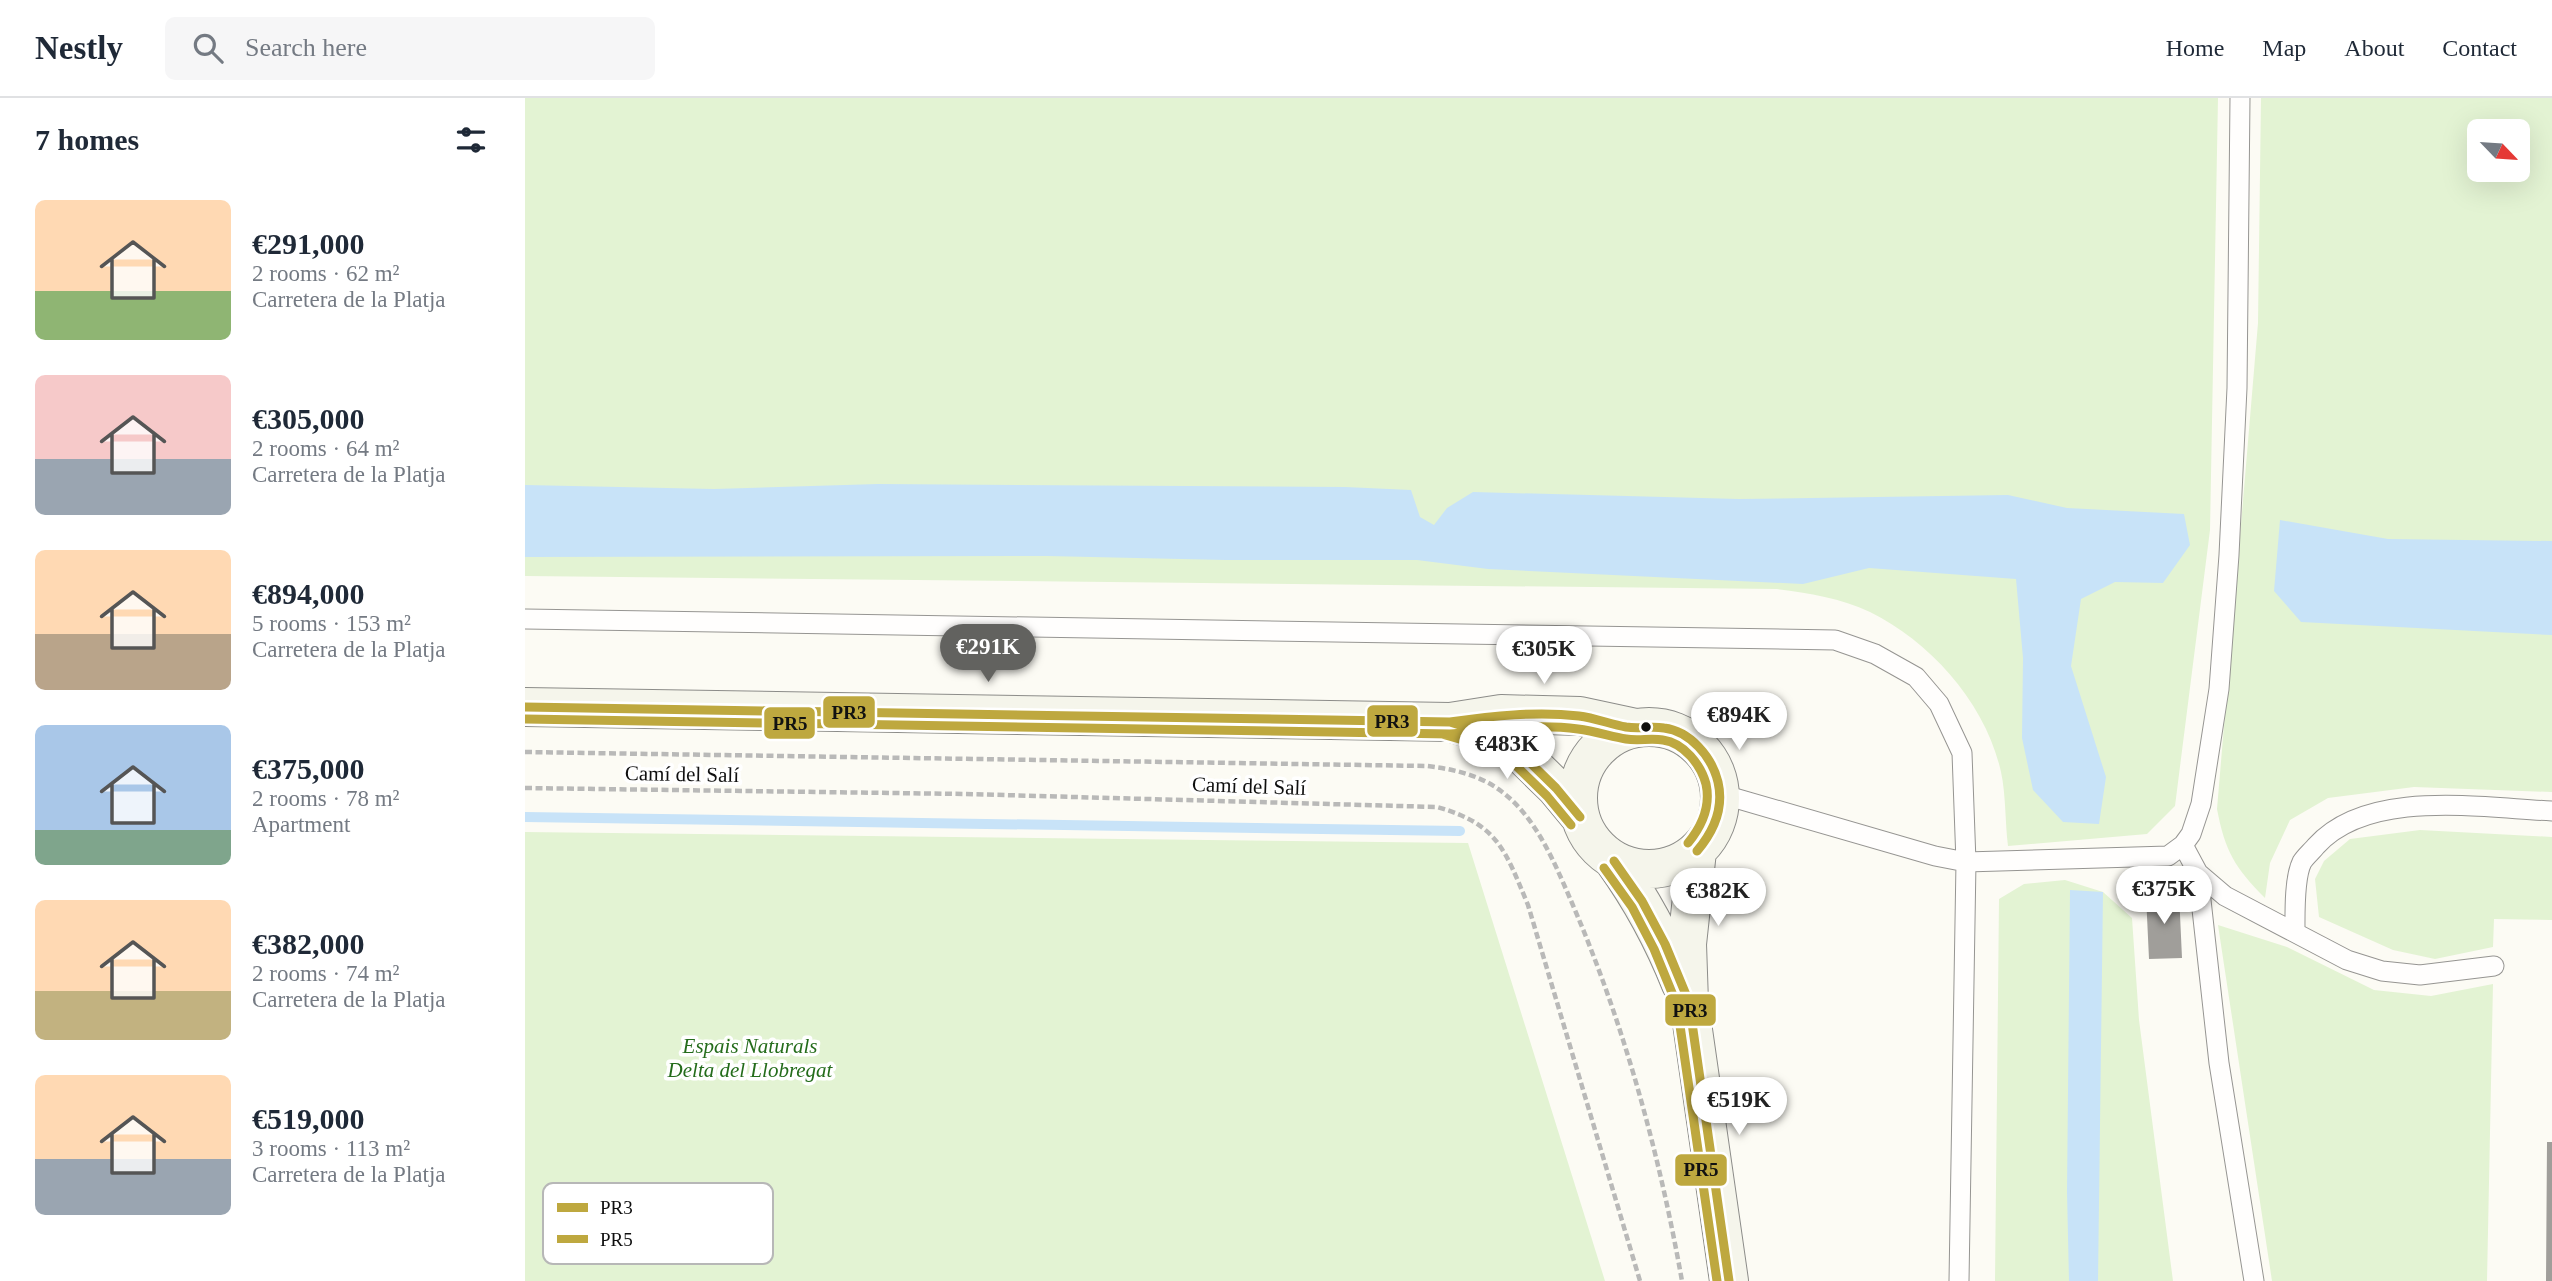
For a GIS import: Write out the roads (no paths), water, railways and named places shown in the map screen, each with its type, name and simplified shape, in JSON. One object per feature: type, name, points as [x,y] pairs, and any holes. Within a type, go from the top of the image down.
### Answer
[{"type":"street","points":[[525,707],[1450,722],[1501,715],[1580,716],[1636,728]]},
{"type":"street","points":[[1450,722],[1507,740],[1556,788],[1580,817]]},
{"type":"street","points":[[1614,861],[1633,868],[1658,869],[1681,863],[1708,839],[1719,815],[1721,794],[1716,772],[1706,754],[1693,741],[1670,729],[1649,726],[1624,730],[1605,741],[1588,759],[1578,785],[1578,808],[1585,832],[1596,847],[1614,861],[1642,901],[1665,944],[1689,1002]]},
{"type":"street","points":[[1697,851],[1687,944],[1689,1002],[1730,1281]]},
{"type":"lane","points":[[1721,794],[1935,856],[1966,862],[2168,856],[2183,845],[2191,834],[2201,804],[2219,689],[2237,388],[2240,98]]},
{"type":"lane","points":[[525,619],[1835,640],[1875,654],[1916,677],[1939,704],[1962,753],[1966,862],[1959,1281]]},
{"type":"lane","points":[[2295,932],[2295,902],[2302,863],[2326,835],[2358,816],[2423,805],[2552,811]]},
{"type":"lane","points":[[2183,845],[2198,873],[2225,896],[2347,960],[2382,971],[2420,975],[2494,966]]},
{"type":"lane","points":[[2198,873],[2219,1063],[2254,1281]]},
{"type":"water","points":[[878,484],[1345,487],[1411,490],[1420,517],[1434,525],[1447,508],[1473,492],[1739,499],[2008,495],[2067,508],[2184,514],[2190,545],[2163,583],[2115,582],[2081,599],[2071,666],[2106,777],[2099,824],[2063,822],[2033,790],[2022,738],[2023,658],[2016,579],[1869,568],[1803,584],[1488,569],[1417,560],[1047,556],[525,557],[525,485],[714,489]]},
{"type":"water","points":[[2280,520],[2388,539],[2552,541],[2552,635],[2301,622],[2274,591]]},
{"type":"water","points":[[2070,890],[2103,892],[2098,1281],[2069,1281],[2067,1192]]},
{"type":"waterway","points":[[525,817],[1460,831]]},
{"type":"park label","name":"Espais Naturals Delta del Llobregat","points":[[750,1058]]}]
